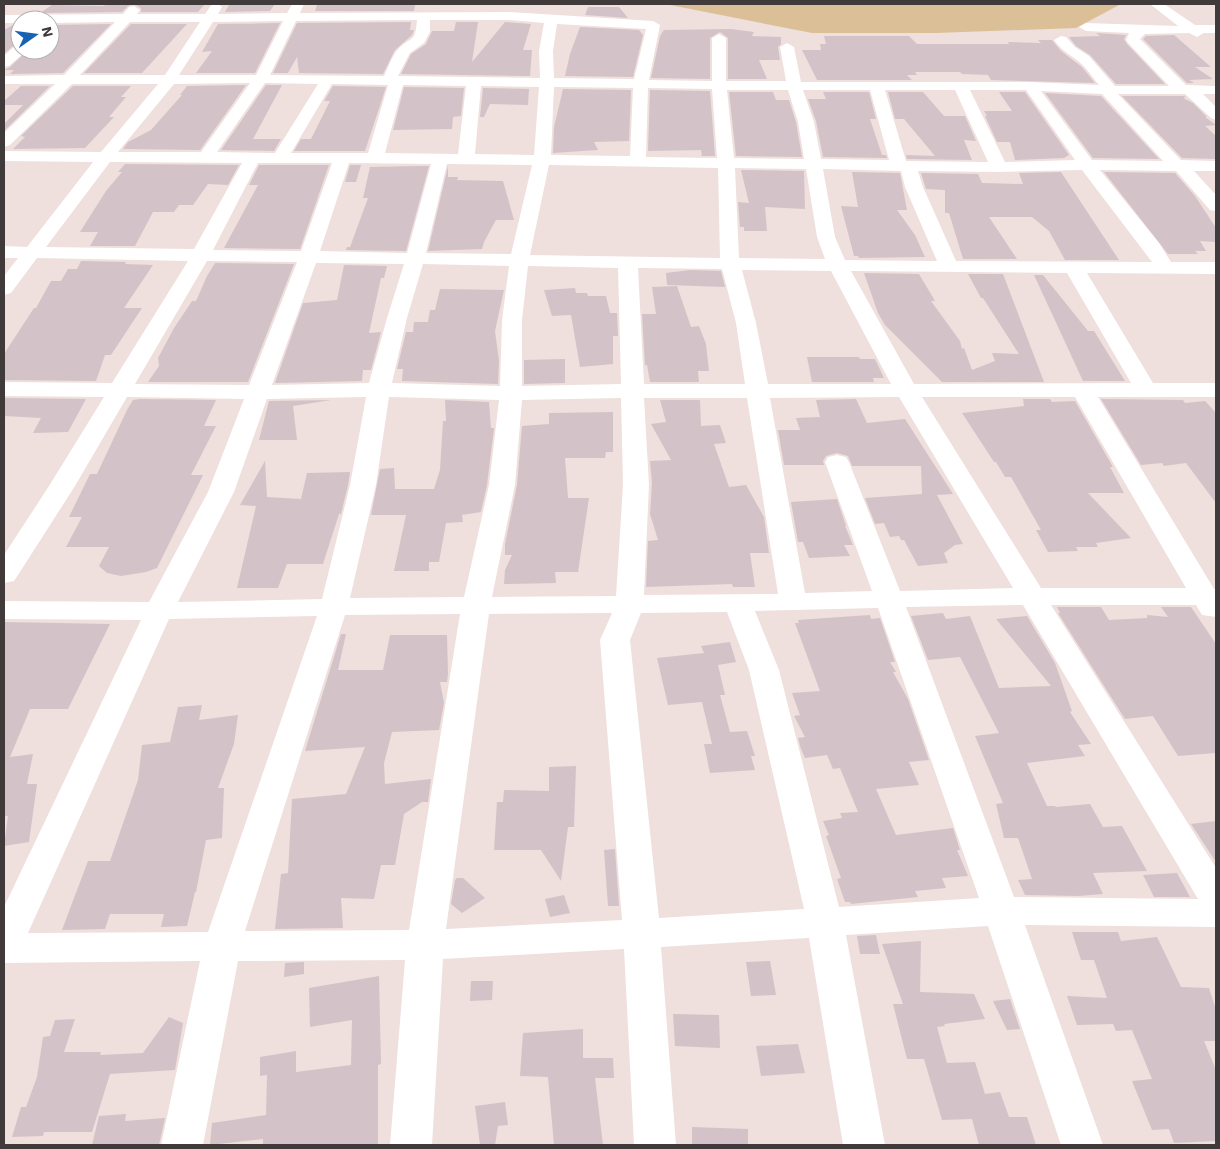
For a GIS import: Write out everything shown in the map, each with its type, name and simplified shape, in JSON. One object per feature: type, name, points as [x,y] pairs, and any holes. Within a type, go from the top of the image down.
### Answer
[{"type":"street","points":[[60,15],[73,4]]},
{"type":"street","points":[[4,142],[68,80],[140,4]]},
{"type":"street","points":[[4,289],[106,156],[169,80],[218,4]]},
{"type":"street","points":[[344,17],[354,4]]},
{"type":"street","points":[[1156,4],[1210,42]]},
{"type":"street","points":[[60,21],[210,18],[294,10],[344,17],[424,17],[444,10],[551,20],[653,25],[641,83],[638,162]]},
{"type":"street","points":[[205,158],[262,79],[294,10]]},
{"type":"street","points":[[375,158],[393,80],[404,51],[416,43],[423,32],[424,17]]},
{"type":"street","points":[[411,1145],[426,944],[476,605],[502,485],[511,393],[512,320],[519,261],[542,160],[547,82],[546,51],[551,20]]},
{"type":"street","points":[[1086,28],[1142,30],[1216,29]]},
{"type":"street","points":[[1142,30],[1135,34],[1133,40],[1184,89],[1216,115]]},
{"type":"street","points":[[719,38],[719,84],[726,162],[730,263],[746,323],[793,602]]},
{"type":"street","points":[[1061,40],[1070,50],[1084,59],[1108,90],[1216,206]]},
{"type":"street","points":[[787,47],[794,86],[806,122],[826,238],[837,264],[906,390],[1216,898]]},
{"type":"street","points":[[279,159],[328,79]]},
{"type":"street","points":[[4,80],[328,79],[794,86],[1030,86],[1108,90],[1216,90]]},
{"type":"street","points":[[182,1145],[222,946],[334,607],[363,485],[379,390],[397,318],[453,159],[474,82]]},
{"type":"street","points":[[876,86],[904,166],[949,267]]},
{"type":"street","points":[[960,86],[999,167]]},
{"type":"street","points":[[1030,86],[1087,165],[1152,247],[1165,267]]},
{"type":"street","points":[[4,156],[252,159],[375,158],[999,167],[1087,165],[1216,166]]},
{"type":"street","points":[[342,158],[308,258],[221,492],[160,611],[4,946],[426,944],[642,934],[1002,911],[1216,913]]},
{"type":"street","points":[[4,575],[62,486],[120,391],[200,256],[252,159]]},
{"type":"street","points":[[4,252],[416,260],[837,264],[949,267],[1216,268]]},
{"type":"street","points":[[628,262],[636,485],[630,604],[615,640],[642,934],[655,1145]]},
{"type":"street","points":[[1073,267],[1146,390]]},
{"type":"street","points":[[4,389],[258,392],[379,390],[511,393],[1082,389],[1215,391]]},
{"type":"street","points":[[1082,389],[1212,603]]},
{"type":"street","points":[[837,462],[890,600],[1002,911],[1082,1145]]},
{"type":"street","points":[[4,610],[160,611],[476,605],[738,603],[1033,596],[1212,603]]},
{"type":"street","points":[[738,603],[764,670],[825,922],[864,1145]]},
{"type":"shaded area","points":[[665,4],[1121,4],[1076,28],[936,33],[812,33]]},
{"type":"building","points":[[106,4],[134,4],[128,6],[122,12],[60,13],[60,10],[44,10],[52,5],[104,6]]},
{"type":"building","points":[[134,4],[204,5],[198,12],[141,12],[141,8]]},
{"type":"building","points":[[275,4],[270,11],[225,12],[229,5]]},
{"type":"building","points":[[317,5],[415,5],[414,11],[315,11]]},
{"type":"building","points":[[588,7],[619,7],[628,18],[585,15]]},
{"type":"building","points":[[411,22],[410,30],[414,30],[412,35],[395,50],[383,74],[299,73],[297,57],[288,73],[273,73],[297,23]]},
{"type":"building","points":[[456,22],[478,22],[472,62],[505,22],[531,24],[523,50],[532,50],[530,76],[401,74],[411,54],[426,44],[432,31],[454,31]]},
{"type":"building","points":[[280,23],[255,73],[196,73],[212,51],[202,52],[218,24]]},
{"type":"building","points":[[111,24],[63,73],[10,74],[14,70],[4,70],[17,60],[60,60],[60,25]]},
{"type":"building","points":[[131,24],[187,24],[142,73],[84,73]]},
{"type":"building","points":[[10,27],[10,49],[4,54],[4,30]]},
{"type":"building","points":[[580,27],[639,30],[643,35],[633,77],[565,76],[570,54]]},
{"type":"building","points":[[731,29],[754,32],[752,36],[781,37],[781,44],[778,47],[780,60],[759,60],[767,79],[728,79],[728,38],[720,32],[710,38],[710,79],[651,78],[660,36],[664,30]]},
{"type":"building","points":[[1096,33],[1126,35],[1124,39],[1127,44],[1165,84],[1116,84],[1090,55],[1076,46],[1069,37],[1100,36]]},
{"type":"building","points":[[1174,35],[1211,67],[1195,67],[1213,79],[1189,80],[1194,83],[1187,83],[1143,39],[1146,36]]},
{"type":"building","points":[[824,36],[909,36],[917,44],[1009,44],[1008,42],[1041,43],[1038,40],[1052,40],[1061,51],[1082,67],[1095,83],[991,80],[988,75],[962,74],[960,72],[915,72],[917,75],[907,75],[912,80],[817,80],[802,50],[821,50],[820,44],[826,44]]},
{"type":"building","points":[[246,85],[200,150],[123,149],[128,142],[151,130],[182,95],[180,95],[187,86]]},
{"type":"building","points":[[266,85],[282,85],[253,139],[281,139],[274,151],[221,150]]},
{"type":"building","points":[[21,86],[50,86],[4,131],[4,124],[23,105],[4,105],[4,101]]},
{"type":"building","points":[[73,86],[131,86],[121,97],[126,97],[109,117],[114,117],[85,148],[13,149],[25,137],[21,136]]},
{"type":"building","points":[[333,86],[386,87],[365,151],[294,151],[301,139],[311,139],[330,101],[324,101]]},
{"type":"building","points":[[404,87],[464,88],[461,116],[453,117],[452,129],[393,130]]},
{"type":"building","points":[[483,88],[529,89],[528,105],[490,104],[484,117],[480,117]]},
{"type":"building","points":[[563,89],[631,90],[629,141],[594,142],[598,150],[553,153],[554,127]]},
{"type":"building","points":[[650,90],[710,91],[715,156],[702,156],[701,150],[648,151]]},
{"type":"building","points":[[729,92],[773,92],[776,100],[789,100],[796,122],[802,157],[736,156]]},
{"type":"building","points":[[823,92],[869,92],[876,119],[870,119],[882,155],[886,155],[887,158],[823,157],[816,121],[808,99],[826,99]]},
{"type":"building","points":[[888,92],[923,92],[944,116],[965,116],[976,141],[964,140],[972,160],[907,159],[906,155],[935,156],[904,119],[895,119]]},
{"type":"building","points":[[999,92],[1025,92],[1069,155],[1064,158],[1015,160],[1010,142],[997,142],[985,116],[987,116],[984,111],[1012,111]]},
{"type":"building","points":[[1045,93],[1101,96],[1159,159],[1093,158]]},
{"type":"building","points":[[1122,96],[1186,97],[1183,98],[1193,103],[1207,117],[1205,117],[1216,125],[1205,126],[1216,136],[1216,159],[1182,158]]},
{"type":"building","points":[[125,164],[239,165],[228,185],[208,184],[193,205],[179,205],[174,212],[153,212],[135,246],[90,246],[98,232],[80,232],[106,191],[122,172],[118,172]]},
{"type":"building","points":[[259,165],[329,165],[300,249],[224,248],[258,185],[249,185]]},
{"type":"building","points":[[350,165],[361,165],[356,182],[345,182]]},
{"type":"building","points":[[429,166],[406,251],[346,250],[347,247],[350,247],[368,198],[363,198],[370,167]]},
{"type":"building","points":[[448,166],[448,177],[458,177],[457,180],[503,181],[514,220],[496,220],[482,249],[428,251]]},
{"type":"building","points":[[741,170],[804,171],[805,209],[765,207],[767,231],[744,231],[744,227],[740,227],[738,202],[749,203]]},
{"type":"building","points":[[852,172],[900,173],[907,210],[897,210],[915,235],[925,257],[859,258],[854,256],[841,206],[858,207]]},
{"type":"building","points":[[1061,172],[1119,260],[1065,260],[1049,231],[1032,217],[989,217],[1017,259],[963,259],[949,213],[945,213],[945,190],[926,189],[921,173],[978,174],[982,183],[1023,184],[1019,173]]},
{"type":"building","points":[[1104,172],[1175,173],[1195,196],[1216,228],[1216,242],[1200,241],[1206,251],[1195,251],[1198,254],[1168,254]]},
{"type":"building","points":[[81,261],[153,265],[124,308],[142,308],[111,355],[105,355],[96,381],[4,380],[4,354],[34,308],[36,308],[51,281],[61,281],[68,269],[77,269]]},
{"type":"building","points":[[215,263],[294,264],[248,382],[148,382],[159,366],[158,358],[174,328],[192,301],[196,301]]},
{"type":"building","points":[[344,265],[387,266],[384,278],[381,278],[369,333],[381,332],[371,370],[363,370],[362,381],[275,383],[303,303],[337,300]]},
{"type":"building","points":[[690,270],[721,271],[725,287],[667,285],[666,273]]},
{"type":"building","points":[[864,273],[919,274],[935,301],[931,301],[960,341],[962,349],[964,348],[972,370],[995,361],[992,353],[1019,354],[983,298],[981,298],[968,274],[1003,274],[1044,382],[942,382],[885,325],[878,313]]},
{"type":"building","points":[[1034,275],[1043,275],[1088,331],[1094,331],[1125,381],[1083,381]]},
{"type":"building","points":[[677,286],[691,327],[699,326],[706,344],[709,371],[698,371],[699,382],[650,382],[647,365],[645,365],[642,314],[656,314],[652,287]]},
{"type":"building","points":[[575,288],[576,293],[587,293],[588,296],[606,296],[610,313],[617,313],[618,336],[613,336],[613,364],[580,367],[571,315],[552,316],[544,290]]},
{"type":"building","points":[[440,289],[504,290],[495,331],[499,361],[498,384],[402,381],[403,369],[397,369],[406,332],[413,332],[414,322],[428,322],[430,310],[435,310]]},
{"type":"building","points":[[807,357],[859,357],[860,359],[875,359],[884,378],[873,378],[874,382],[812,382]]},
{"type":"building","points":[[565,359],[565,383],[524,384],[524,360]]},
{"type":"building","points":[[4,398],[86,399],[68,432],[33,433],[41,418],[4,416]]},
{"type":"building","points":[[856,399],[867,423],[905,419],[953,494],[937,495],[963,544],[955,545],[944,553],[948,563],[918,566],[904,540],[901,540],[899,536],[890,537],[884,523],[875,524],[865,498],[922,494],[921,466],[852,466],[848,456],[837,453],[826,456],[823,461],[824,465],[784,465],[778,430],[800,430],[796,418],[820,417],[816,400]]},
{"type":"building","points":[[1023,399],[1050,399],[1052,402],[1075,401],[1113,467],[1110,467],[1124,493],[1088,493],[1131,538],[1096,543],[1098,547],[1076,547],[1078,551],[1048,552],[1036,530],[1041,530],[1011,477],[1005,477],[962,413],[1024,406]]},
{"type":"building","points":[[1101,399],[1183,400],[1185,403],[1205,401],[1216,413],[1216,503],[1186,463],[1164,466],[1162,463],[1141,465]]},
{"type":"building","points":[[133,400],[216,400],[204,426],[216,426],[191,475],[203,475],[157,568],[146,572],[121,576],[107,573],[99,566],[109,547],[66,547],[82,517],[69,517],[90,474],[97,474]]},
{"type":"building","points":[[331,400],[293,406],[297,440],[259,440],[269,401]]},
{"type":"building","points":[[445,400],[489,402],[491,428],[494,428],[487,485],[481,512],[462,515],[463,522],[446,523],[439,562],[429,562],[429,571],[394,571],[406,515],[371,515],[380,469],[394,468],[395,489],[434,489],[440,470],[443,421],[446,421]]},
{"type":"building","points":[[660,400],[700,400],[701,426],[720,425],[726,443],[714,444],[729,487],[746,485],[764,517],[769,553],[750,553],[755,587],[733,587],[732,584],[646,587],[648,541],[658,540],[650,514],[652,483],[650,461],[671,460],[651,424],[666,422]]},
{"type":"building","points":[[613,412],[613,452],[606,452],[605,458],[565,458],[568,498],[589,498],[578,572],[555,572],[556,583],[504,584],[505,570],[512,555],[505,555],[505,544],[517,485],[522,426],[549,424],[549,413]]},
{"type":"building","points":[[265,461],[267,497],[301,499],[307,473],[350,472],[348,485],[341,514],[339,514],[323,564],[287,564],[278,588],[237,588],[256,506],[240,505]]},
{"type":"building","points":[[837,499],[853,545],[844,545],[850,556],[809,558],[803,542],[798,542],[791,502]]},
{"type":"building","points":[[1057,607],[1101,607],[1109,620],[1147,618],[1147,615],[1168,617],[1161,607],[1191,607],[1216,644],[1216,753],[1178,756],[1153,716],[1125,719],[1058,613],[1060,613]]},
{"type":"building","points":[[943,613],[946,619],[970,616],[999,688],[1051,686],[996,619],[1027,616],[1055,663],[1072,711],[1070,712],[1091,744],[1078,745],[1085,756],[1027,763],[1047,806],[1090,804],[1103,827],[1122,826],[1147,871],[1093,873],[1103,894],[1078,896],[1025,895],[1018,880],[1032,879],[1018,838],[1004,838],[996,804],[1003,803],[975,736],[999,733],[960,657],[928,660],[911,616]]},
{"type":"building","points":[[870,615],[871,619],[880,618],[895,662],[890,662],[896,672],[893,672],[908,699],[929,760],[909,762],[919,785],[876,789],[896,835],[953,828],[960,850],[957,850],[968,876],[942,878],[946,888],[915,891],[918,897],[851,904],[850,902],[845,902],[837,879],[841,878],[826,836],[829,835],[823,821],[842,818],[840,813],[858,812],[840,768],[833,769],[827,755],[805,758],[801,749],[798,738],[805,737],[794,716],[800,715],[792,693],[820,691],[795,623],[799,623],[798,620]]},
{"type":"building","points":[[4,622],[110,624],[68,709],[30,709],[10,757],[33,754],[27,784],[37,784],[29,842],[4,846],[8,816],[4,816]]},
{"type":"building","points":[[341,634],[346,634],[338,670],[383,670],[390,635],[447,635],[448,674],[447,682],[440,682],[444,703],[439,730],[392,732],[384,763],[385,784],[431,779],[428,802],[422,802],[404,814],[395,865],[381,865],[374,899],[341,898],[343,928],[275,929],[281,874],[288,873],[292,799],[346,794],[365,747],[305,751]]},
{"type":"building","points":[[730,642],[736,662],[718,665],[725,695],[720,695],[730,732],[747,731],[755,756],[751,756],[755,770],[710,773],[704,744],[712,744],[702,702],[668,705],[657,658],[704,653],[701,646]]},
{"type":"building","points":[[202,705],[199,720],[238,715],[234,744],[218,788],[224,788],[222,838],[206,840],[187,926],[161,927],[164,914],[110,914],[105,929],[62,930],[88,861],[110,861],[138,780],[142,745],[170,742],[178,707]]},
{"type":"building","points":[[576,766],[574,827],[568,827],[561,881],[541,850],[494,850],[497,802],[503,802],[504,790],[549,791],[549,767]]},
{"type":"building","points":[[1216,821],[1216,862],[1191,824]]},
{"type":"building","points":[[615,849],[619,906],[608,906],[604,850]]},
{"type":"building","points":[[1177,873],[1190,897],[1154,897],[1143,875]]},
{"type":"building","points":[[457,878],[463,878],[485,898],[462,913],[451,904]]},
{"type":"building","points":[[564,895],[570,913],[550,917],[545,899]]},
{"type":"building","points":[[1072,932],[1118,932],[1121,941],[1157,937],[1181,987],[1209,988],[1216,1010],[1216,1041],[1204,1041],[1216,1070],[1216,1141],[1174,1143],[1169,1129],[1152,1130],[1132,1081],[1152,1079],[1132,1030],[1116,1031],[1113,1024],[1077,1025],[1067,996],[1107,998],[1094,960],[1081,960]]},
{"type":"building","points":[[876,935],[880,954],[860,954],[857,936]]},
{"type":"building","points":[[921,941],[920,992],[974,994],[985,1019],[944,1024],[945,1026],[937,1027],[947,1063],[975,1062],[985,1094],[1000,1092],[1009,1117],[1027,1117],[1036,1145],[979,1145],[972,1119],[942,1120],[924,1059],[907,1059],[893,1004],[903,1004],[882,944]]},
{"type":"building","points":[[770,961],[776,995],[751,996],[746,962]]},
{"type":"building","points":[[304,962],[304,974],[284,977],[285,963]]},
{"type":"building","points":[[379,976],[381,1064],[378,1065],[378,1145],[263,1145],[263,1139],[210,1145],[212,1123],[266,1115],[267,1075],[260,1076],[260,1057],[296,1051],[296,1072],[351,1065],[352,1020],[310,1027],[309,988]]},
{"type":"building","points":[[471,981],[493,981],[492,1000],[470,1001]]},
{"type":"building","points":[[1010,999],[1020,1029],[1007,1030],[993,1001]]},
{"type":"building","points":[[673,1014],[719,1015],[720,1048],[675,1046]]},
{"type":"building","points":[[169,1017],[183,1023],[175,1070],[110,1074],[92,1132],[44,1132],[43,1136],[12,1137],[21,1107],[26,1107],[37,1077],[43,1037],[50,1036],[55,1020],[75,1019],[64,1052],[101,1052],[100,1055],[143,1053]]},
{"type":"building","points":[[583,1029],[583,1058],[613,1058],[614,1078],[595,1078],[603,1145],[554,1145],[548,1077],[520,1076],[523,1033]]},
{"type":"building","points":[[798,1044],[805,1073],[761,1076],[756,1046]]},
{"type":"building","points":[[505,1102],[508,1125],[498,1126],[495,1145],[480,1145],[475,1106]]},
{"type":"building","points":[[126,1114],[125,1121],[165,1118],[159,1145],[92,1145],[99,1116]]},
{"type":"building","points":[[692,1127],[748,1129],[748,1145],[692,1145]]}]
